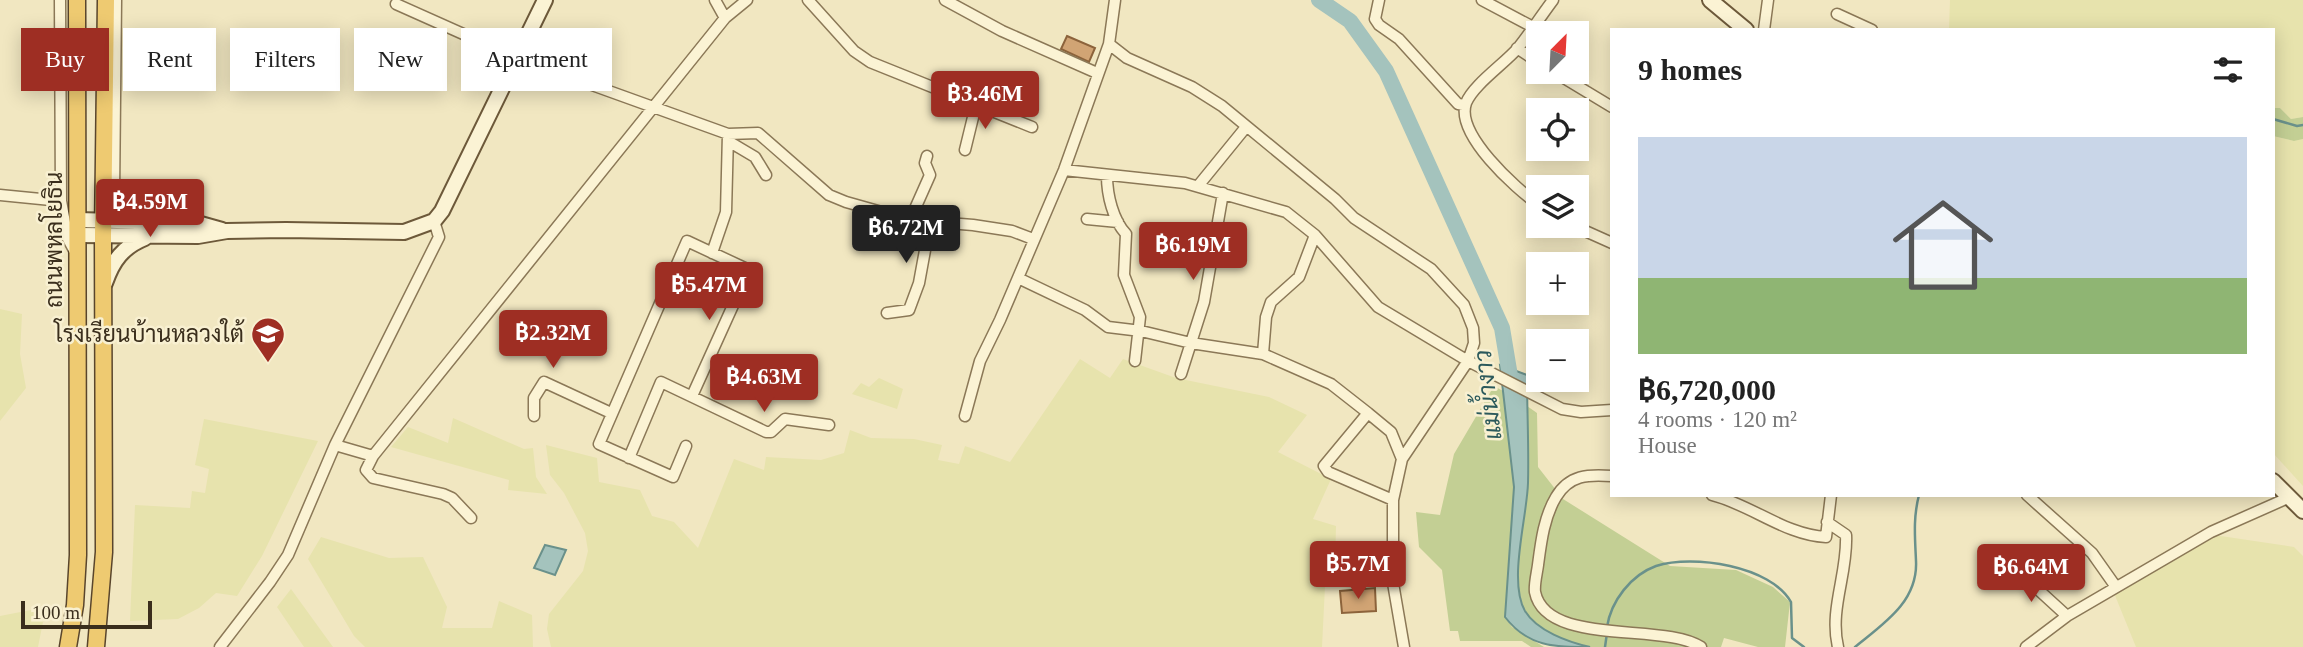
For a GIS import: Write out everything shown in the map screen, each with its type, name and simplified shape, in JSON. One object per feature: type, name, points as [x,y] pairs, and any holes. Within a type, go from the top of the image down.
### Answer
[{"type":"highway","name":"ถนนพหลโยธิน","points":[[68,647],[75,605],[78,555],[77,0]]},
{"type":"highway","points":[[96,647],[104,552],[103,228],[106,0]]},
{"type":"main road","points":[[531,28],[545,0]]},
{"type":"main road","points":[[1710,0],[1744,28]]},
{"type":"main road","points":[[77,228],[149,229],[197,223],[226,231],[404,232],[434,222],[442,211],[501,91]]},
{"type":"main road","points":[[104,178],[114,198],[149,229]]},
{"type":"main road","points":[[103,287],[117,258],[149,229]]},
{"type":"main road","points":[[2275,483],[2303,511]]},
{"type":"street","points":[[60,0],[61,201],[68,239],[77,255]]},
{"type":"street","points":[[114,198],[116,0]]},
{"type":"street","points":[[715,0],[725,18]]},
{"type":"street","points":[[471,518],[452,498],[443,494],[373,478],[366,470],[373,456],[725,18],[747,0]]},
{"type":"street","points":[[808,0],[855,51],[870,62],[1032,127]]},
{"type":"street","points":[[945,0],[1002,31],[1097,73]]},
{"type":"street","points":[[1379,0],[1375,19],[1379,26],[1399,39],[1458,104],[1465,105]]},
{"type":"street","points":[[1482,0],[1526,23]]},
{"type":"street","points":[[1537,21],[1553,0]]},
{"type":"street","points":[[1764,28],[1768,0]]},
{"type":"street","points":[[396,4],[461,33]]},
{"type":"street","points":[[965,416],[980,361],[1064,170],[1109,44],[1115,4]]},
{"type":"street","points":[[1837,14],[1868,28]]},
{"type":"street","points":[[1526,36],[1472,93],[1465,105],[1466,116],[1487,158],[1526,193]]},
{"type":"street","points":[[1109,44],[1127,58],[1206,95],[1335,199],[1354,218],[1431,269],[1451,287],[1464,305],[1473,328],[1474,343],[1468,361],[1402,459],[1393,500],[1393,583],[1404,647]]},
{"type":"street","points":[[1517,48],[1526,54]]},
{"type":"street","points":[[1573,84],[1610,106]]},
{"type":"street","points":[[612,91],[728,137],[755,157],[766,175]]},
{"type":"street","points":[[965,150],[976,105]]},
{"type":"street","points":[[1198,186],[1246,127]]},
{"type":"street","points":[[728,137],[758,133],[829,195],[910,220],[1012,231],[1033,239]]},
{"type":"street","points":[[712,253],[726,212],[728,137]]},
{"type":"street","points":[[910,220],[930,175],[925,163],[927,156]]},
{"type":"street","points":[[1064,170],[1167,180],[1198,186],[1286,212],[1315,236],[1378,307],[1484,370],[1562,409],[1581,412],[1610,410]]},
{"type":"street","points":[[1107,176],[1107,188],[1118,222],[1126,234],[1124,275],[1136,303],[1141,331],[1135,360]]},
{"type":"street","points":[[1181,374],[1204,302],[1223,193]]},
{"type":"street","points":[[0,195],[61,201]]},
{"type":"street","points":[[1087,219],[1118,222]]},
{"type":"street","points":[[220,647],[271,582],[288,555],[335,445],[439,237],[434,222]]},
{"type":"street","points":[[887,313],[909,310],[919,283],[930,223]]},
{"type":"street","points":[[1589,233],[1610,242]]},
{"type":"street","points":[[1264,354],[1266,317],[1271,302],[1299,277],[1315,236]]},
{"type":"street","points":[[686,446],[673,477],[599,444],[687,241],[749,270],[692,396]]},
{"type":"street","points":[[1018,278],[1085,310],[1108,327],[1264,354],[1331,384],[1391,432],[1402,459]]},
{"type":"street","points":[[534,416],[534,398],[544,382],[611,413]]},
{"type":"street","points":[[629,458],[661,382],[766,432],[771,432],[785,419],[829,425]]},
{"type":"street","points":[[1368,413],[1324,466],[1328,472],[1393,500]]},
{"type":"street","points":[[335,445],[373,456]]},
{"type":"street","points":[[1610,476],[1582,475],[1560,490],[1551,505],[1544,530],[1535,592],[1545,609],[1561,621],[1582,630],[1680,638],[1701,647]]},
{"type":"street","points":[[1720,497],[1793,531],[1826,537],[1831,497]]},
{"type":"street","points":[[2029,497],[2092,553],[2116,587]]},
{"type":"street","points":[[2026,647],[2067,616],[2211,532],[2290,498]]},
{"type":"street","points":[[1828,522],[1846,536],[1837,600],[1837,646]]},
{"type":"street","points":[[2021,569],[2032,584],[2067,616]]},
{"type":"shaded area","points":[[1950,0],[2303,0],[2303,117],[2291,119],[2280,108],[2275,108],[2275,28],[1949,28]]},
{"type":"shaded area","points":[[2275,136],[2294,141],[2303,139],[2303,486],[2275,455]]},
{"type":"shaded area","points":[[0,309],[22,314],[20,354],[26,388],[0,421]]},
{"type":"shaded area","points":[[1080,359],[1110,378],[1123,359],[1176,378],[1269,397],[1307,415],[1278,452],[1331,479],[1313,519],[1336,526],[1335,566],[1326,566],[1322,647],[551,647],[547,629],[549,614],[583,571],[588,551],[585,533],[564,493],[550,475],[546,445],[597,458],[599,482],[640,490],[652,516],[674,522],[698,548],[734,459],[764,470],[766,457],[821,460],[844,453],[850,430],[871,438],[914,439],[942,445],[938,460],[959,464],[965,446],[1010,462]]},
{"type":"shaded area","points":[[879,378],[903,389],[897,409],[852,394],[861,383],[869,387]]},
{"type":"shaded area","points":[[453,418],[524,449],[533,448],[536,477],[547,494],[508,490],[509,480],[391,447],[408,427],[448,443]]},
{"type":"shaded area","points":[[204,419],[318,441],[262,556],[237,596],[216,593],[199,608],[178,619],[130,621],[135,505],[190,508],[192,491],[205,493],[209,469],[195,465]]},
{"type":"shaded area","points":[[2214,535],[2294,547],[2303,556],[2303,647],[2136,647],[2114,593]]},
{"type":"shaded area","points":[[321,537],[389,558],[423,557],[447,607],[442,628],[492,628],[499,601],[532,615],[533,647],[365,647],[354,636],[308,559]]},
{"type":"shaded area","points":[[291,589],[333,647],[304,647],[277,607]]},
{"type":"shaded area","points":[[46,607],[38,647],[0,647],[0,616]]},
{"type":"green space","points":[[2275,108],[2280,108],[2291,119],[2303,117],[2303,139],[2294,141],[2275,136]]},
{"type":"green space","points":[[1494,386],[1503,391],[1514,487],[1505,617],[1512,627],[1544,647],[1531,647],[1522,641],[1460,641],[1458,631],[1450,631],[1442,570],[1419,547],[1416,512],[1440,515],[1454,454]]},
{"type":"green space","points":[[1527,406],[1537,413],[1538,467],[1563,499],[1670,566],[1736,570],[1773,587],[1790,602],[1785,647],[1758,647],[1724,638],[1721,647],[1590,647],[1563,639],[1537,624],[1525,610],[1518,583],[1528,487]]},
{"type":"water","points":[[1500,365],[1526,375],[1528,483],[1518,567],[1520,598],[1530,618],[1545,630],[1590,647],[1565,647],[1533,640],[1505,617],[1514,487]]},
{"type":"water","points":[[545,545],[566,550],[555,575],[534,568]]},
{"type":"building","points":[[1067,36],[1095,48],[1089,62],[1061,49]]},
{"type":"building","points":[[1375,588],[1376,611],[1342,613],[1340,591]]},
{"type":"waterway","name":"แม่น้ำงาว","points":[[1319,0],[1350,21],[1386,71],[1502,328],[1512,388]]},
{"type":"waterway","points":[[2275,120],[2297,126],[2303,125]]},
{"type":"waterway","points":[[1855,647],[1897,611],[1911,588],[1915,576],[1915,520],[1918,497]]},
{"type":"waterway","points":[[1607,627],[1613,608],[1624,590],[1647,570],[1672,563],[1710,563],[1749,572],[1781,590],[1791,602],[1792,638],[1804,647]]},
{"type":"waterway","points":[[1605,647],[1607,633]]},
{"type":"place","name":"โรงเรียนบ้านหลวงใต้","points":[[268,364]]}]
